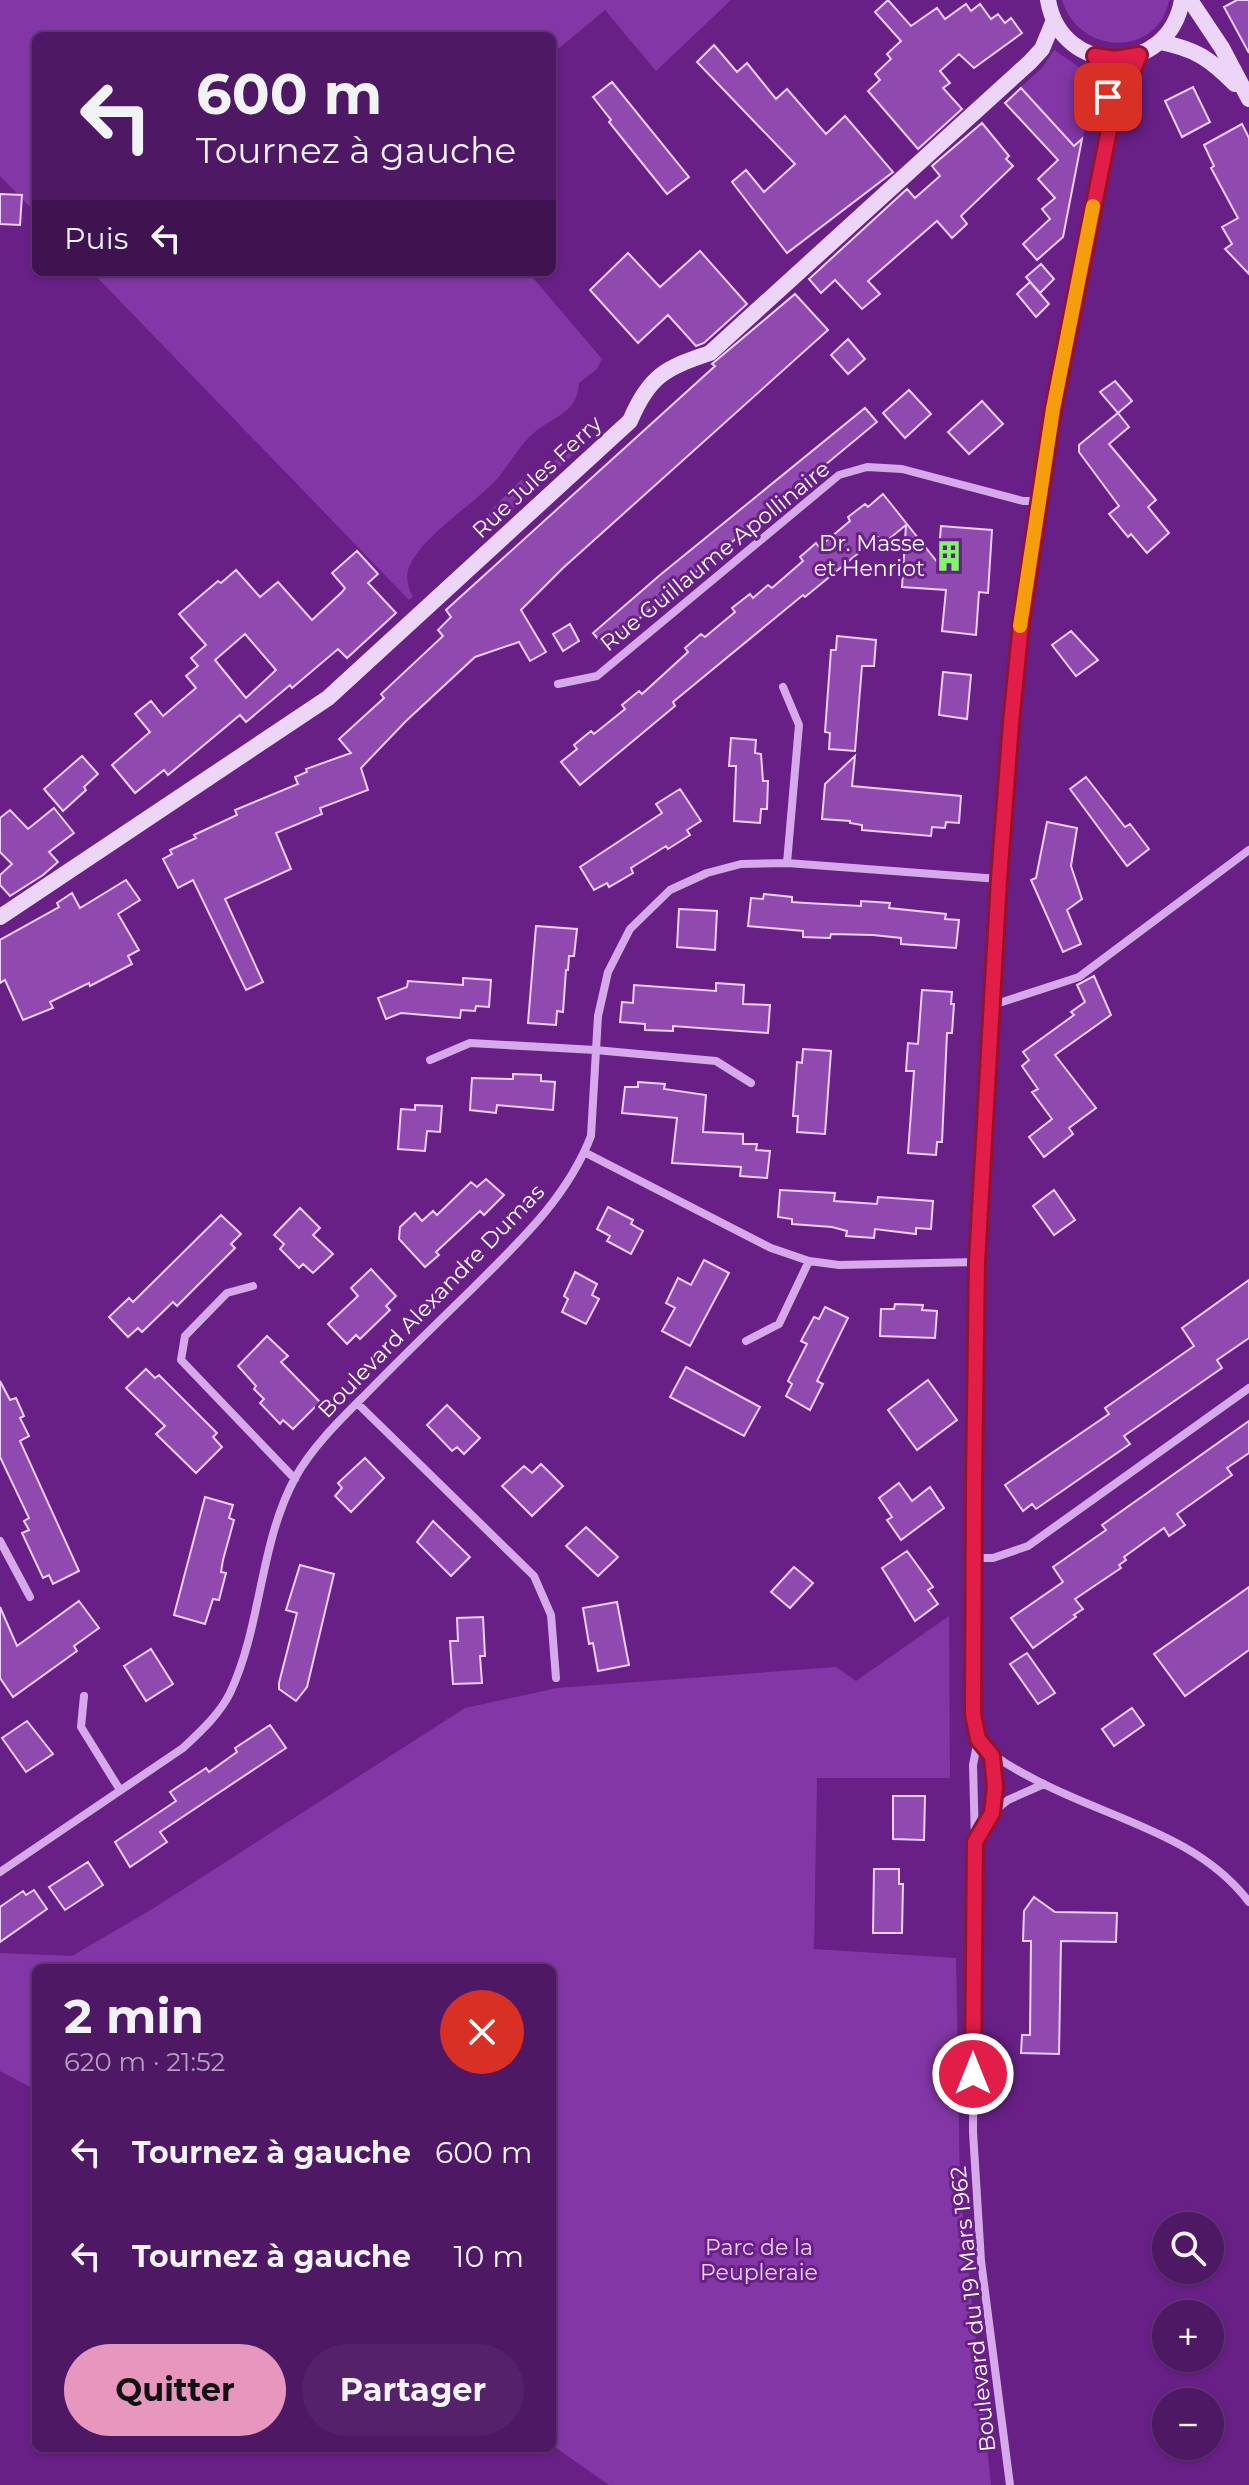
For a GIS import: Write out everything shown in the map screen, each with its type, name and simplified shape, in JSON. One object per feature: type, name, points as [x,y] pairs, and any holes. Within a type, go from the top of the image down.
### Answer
[{"type":"street","points":[[1048,0],[1054,20],[1070,42],[1095,56],[1115,59],[1139,55],[1160,42],[1173,26],[1182,0]]},
{"type":"street","points":[[1190,0],[1222,48],[1248,98]]},
{"type":"street","name":"Rue Jules Ferry","points":[[0,917],[268,740],[346,684],[630,421],[642,393],[649,386],[672,366],[710,353],[1030,62],[1042,49],[1054,20]]},
{"type":"street","points":[[1160,42],[1188,48],[1206,57],[1248,98]]},
{"type":"street","name":"Boulevard du 19 Mars 1962","points":[[1010,2485],[981,2261],[974,2147],[973,1765],[978,1739],[973,1714],[973,1558],[977,1262],[999,879],[1021,624],[1038,501],[1068,332],[1109,130],[1139,55]]},
{"type":"street","name":"Boulevard du 19 Mars 1962","points":[[1095,56],[1106,85],[1109,130]]},
{"type":"street","name":"Rue Guillaume Apollinaire","points":[[558,684],[597,676],[839,475],[867,467],[902,469],[1023,501],[1038,501]]},
{"type":"street","points":[[783,687],[799,725],[787,863]]},
{"type":"street","points":[[993,1005],[1079,977],[1249,850]]},
{"type":"street","name":"Boulevard Alexandre Dumas","points":[[0,1872],[183,1748],[207,1725],[229,1694],[244,1651],[278,1519],[295,1479],[313,1450],[521,1241],[558,1198],[584,1152],[591,1136],[598,1016],[608,972],[630,929],[670,890],[707,873],[741,864],[787,863],[999,879]]},
{"type":"street","points":[[430,1060],[470,1043],[595,1050],[716,1061],[751,1083]]},
{"type":"street","points":[[584,1152],[771,1248],[809,1261],[839,1265],[977,1262]]},
{"type":"street","points":[[746,1341],[779,1324],[809,1261]]},
{"type":"street","points":[[253,1286],[227,1293],[206,1314],[185,1336],[181,1360],[295,1479]]},
{"type":"street","points":[[973,1558],[993,1558],[1028,1546],[1249,1388]]},
{"type":"street","points":[[357,1403],[534,1576],[551,1615],[556,1678]]},
{"type":"street","points":[[0,1541],[30,1597]]},
{"type":"street","points":[[84,1696],[81,1727],[120,1790]]},
{"type":"street","points":[[978,1739],[992,1756],[1044,1784],[1173,1841],[1213,1863],[1249,1902]]},
{"type":"street","points":[[992,1756],[995,1787],[992,1813]]},
{"type":"street","points":[[975,1842],[992,1813],[1008,1800],[1044,1784]]},
{"type":"green space","points":[[0,0],[731,0],[656,71],[605,10],[556,51],[556,32],[32,32],[32,209],[0,176]]},
{"type":"green space","points":[[1062,0],[1169,0],[1162,19],[1150,32],[1135,40],[1118,43],[1100,40],[1084,32],[1071,18]]},
{"type":"green space","points":[[1054,50],[1085,72],[1093,86],[1093,124],[1087,121],[1079,153],[1021,87],[1042,68]]},
{"type":"green space","points":[[96,276],[531,276],[602,359],[597,369],[579,383],[570,407],[530,436],[497,479],[425,543],[409,567],[408,582],[413,597],[409,600]]},
{"type":"green space","points":[[569,452],[574,454],[484,535],[482,529],[490,511],[521,480],[534,480]]},
{"type":"green space","name":"Parc de la Peupleraie","points":[[949,1616],[950,1778],[817,1778],[814,1949],[956,1958],[960,2190],[991,2485],[609,2485],[556,2448],[556,1964],[32,1964],[32,2088],[0,2071],[0,1953],[72,1956],[154,1908],[465,1708],[557,1688],[836,1667],[856,1681]]},
{"type":"building","points":[[888,0],[911,26],[937,8],[945,19],[966,4],[971,11],[980,4],[991,19],[998,14],[1005,23],[1011,18],[1022,33],[974,68],[959,54],[940,71],[950,83],[943,88],[962,109],[918,149],[868,91],[880,80],[875,74],[891,59],[887,54],[901,41],[875,12]]},
{"type":"building","points":[[1237,0],[1249,0],[1249,53],[1224,7]]},
{"type":"building","points":[[714,45],[737,72],[747,63],[776,99],[787,89],[826,134],[845,116],[893,172],[787,253],[732,182],[746,170],[764,192],[795,164],[697,62]]},
{"type":"building","points":[[612,82],[689,177],[667,194],[609,122],[611,120],[593,97]]},
{"type":"building","points":[[1193,87],[1210,122],[1182,137],[1165,101]]},
{"type":"building","points":[[1021,88],[1074,146],[1082,139],[1063,237],[1037,260],[1023,244],[1050,219],[1042,209],[1055,198],[1038,179],[1058,160],[1005,103]]},
{"type":"building","points":[[982,123],[1009,156],[1006,159],[1013,166],[961,216],[967,224],[952,238],[937,221],[868,281],[880,294],[862,309],[835,280],[821,293],[809,279],[907,189],[915,198],[940,176],[932,166]]},
{"type":"building","points":[[1242,124],[1249,138],[1249,274],[1225,249],[1232,244],[1222,227],[1238,218],[1211,168],[1214,166],[1204,145]]},
{"type":"building","points":[[0,194],[22,195],[20,225],[0,224]]},
{"type":"building","points":[[700,251],[747,304],[704,343],[696,346],[668,315],[638,343],[590,290],[628,253],[660,287]]},
{"type":"building","points":[[1041,264],[1054,279],[1040,293],[1026,277]]},
{"type":"building","points":[[1030,282],[1049,304],[1036,317],[1017,294]]},
{"type":"building","points":[[795,294],[828,330],[563,568],[521,610],[546,652],[530,661],[519,642],[475,657],[361,768],[368,790],[320,808],[322,814],[276,833],[291,869],[225,899],[263,982],[246,990],[193,880],[178,888],[163,859],[172,854],[170,850],[237,815],[235,810],[298,784],[295,777],[307,772],[306,769],[351,753],[339,739],[384,698],[381,694],[443,636],[438,630],[451,617],[446,610],[715,366],[712,364]]},
{"type":"building","points":[[848,339],[865,359],[848,374],[831,355]]},
{"type":"building","points":[[1115,381],[1132,401],[1118,413],[1100,392]]},
{"type":"building","points":[[909,390],[931,414],[905,438],[883,413]]},
{"type":"building","points":[[982,401],[1003,424],[969,454],[948,432]]},
{"type":"building","points":[[865,408],[877,422],[605,647],[593,633]]},
{"type":"building","points":[[1118,413],[1129,427],[1109,444],[1156,500],[1148,507],[1169,533],[1147,553],[1131,534],[1128,537],[1109,514],[1119,506],[1079,452],[1079,445]]},
{"type":"building","points":[[883,494],[938,563],[941,526],[992,530],[988,593],[979,592],[976,635],[942,631],[946,590],[902,587],[906,525],[884,543],[878,537],[805,597],[803,595],[673,702],[675,706],[580,785],[561,762],[577,749],[574,745],[591,731],[594,734],[625,709],[622,705],[639,691],[642,694],[688,652],[685,648],[701,634],[705,637],[735,612],[732,608],[750,594],[753,598],[768,585],[772,588],[803,561],[800,557],[816,543],[819,547],[850,521],[848,517],[865,504],[868,507]]},
{"type":"building","points":[[357,551],[378,574],[368,583],[396,613],[347,658],[338,649],[246,722],[240,715],[168,775],[164,770],[135,793],[112,765],[150,732],[135,714],[151,701],[163,716],[196,688],[186,676],[198,666],[191,658],[206,645],[179,614],[236,570],[260,597],[278,582],[312,620],[345,588],[332,573]],"holes":[[[245,634],[276,670],[246,698],[215,660]]]},
{"type":"building","points":[[570,624],[579,641],[563,651],[553,634]]},
{"type":"building","points":[[1071,631],[1098,660],[1076,676],[1052,645]]},
{"type":"building","points":[[837,636],[876,640],[874,666],[862,666],[855,751],[829,749],[830,733],[825,732],[831,650],[836,650]]},
{"type":"building","points":[[943,672],[971,675],[967,719],[939,715]]},
{"type":"building","points":[[731,738],[756,740],[755,753],[761,754],[763,781],[768,781],[767,809],[761,809],[760,823],[734,821],[736,766],[729,766]]},
{"type":"building","points":[[82,756],[98,774],[63,811],[44,789]]},
{"type":"building","points":[[855,756],[852,786],[961,796],[959,823],[946,822],[945,828],[932,827],[931,836],[862,830],[862,825],[850,821],[822,819],[825,784]]},
{"type":"building","points":[[1086,777],[1125,827],[1130,824],[1149,849],[1127,866],[1070,789]]},
{"type":"building","points":[[680,789],[701,821],[687,830],[690,835],[631,868],[633,873],[609,887],[607,883],[594,890],[580,867],[662,813],[656,804]]},
{"type":"building","points":[[54,808],[74,833],[49,852],[58,862],[10,896],[0,885],[0,875],[12,864],[0,852],[0,818],[10,810],[28,829]]},
{"type":"building","points":[[1047,822],[1077,828],[1071,866],[1082,899],[1067,910],[1081,944],[1063,952],[1031,880],[1036,878]]},
{"type":"building","points":[[126,880],[140,900],[118,914],[139,950],[128,956],[132,964],[50,1002],[53,1008],[23,1020],[5,980],[0,983],[0,940],[59,907],[57,903],[72,893],[80,908]]},
{"type":"building","points":[[764,894],[792,897],[792,902],[861,906],[861,901],[890,903],[889,908],[946,914],[945,919],[959,920],[956,948],[901,944],[901,938],[873,935],[803,937],[803,931],[748,926],[751,898],[763,899]]},
{"type":"building","points":[[679,909],[717,911],[715,950],[677,947]]},
{"type":"building","points":[[536,926],[577,929],[574,956],[569,956],[566,970],[563,1012],[557,1011],[556,1025],[528,1023]]},
{"type":"building","points":[[1094,976],[1111,1015],[1055,1055],[1096,1108],[1069,1128],[1073,1134],[1044,1157],[1029,1137],[1052,1119],[1032,1092],[1038,1089],[1022,1066],[1029,1060],[1023,1052],[1074,1015],[1071,1012],[1085,1002],[1077,985]]},
{"type":"building","points":[[463,978],[491,980],[489,1007],[476,1006],[475,1011],[461,1010],[460,1018],[401,1013],[386,1019],[378,998],[407,987],[408,981],[463,985]]},
{"type":"building","points":[[716,983],[744,985],[743,1004],[770,1005],[768,1033],[673,1026],[673,1031],[645,1030],[645,1024],[620,1022],[622,1002],[633,1003],[634,985],[716,991]]},
{"type":"building","points":[[922,990],[952,992],[951,1004],[954,1004],[952,1033],[947,1033],[942,1142],[937,1142],[936,1155],[908,1153],[914,1071],[906,1071],[908,1043],[918,1044]]},
{"type":"building","points":[[803,1049],[831,1051],[825,1134],[797,1132],[798,1116],[793,1116],[797,1062],[802,1063]]},
{"type":"building","points":[[513,1074],[541,1075],[541,1081],[555,1082],[553,1110],[497,1105],[496,1113],[470,1110],[472,1078],[513,1079]]},
{"type":"building","points":[[638,1082],[665,1084],[664,1089],[706,1095],[703,1132],[743,1134],[743,1144],[757,1144],[756,1150],[770,1151],[767,1178],[740,1176],[741,1167],[672,1163],[677,1118],[622,1113],[625,1087],[638,1087]]},
{"type":"building","points":[[415,1105],[442,1106],[440,1132],[427,1131],[425,1151],[398,1149],[401,1109],[415,1110]]},
{"type":"building","points":[[486,1179],[504,1195],[484,1215],[480,1211],[436,1252],[439,1255],[425,1267],[399,1239],[400,1227],[415,1213],[422,1221],[433,1211],[437,1215],[471,1182],[477,1187]]},
{"type":"building","points":[[780,1190],[835,1193],[834,1201],[877,1204],[878,1197],[933,1201],[931,1229],[916,1228],[916,1234],[875,1229],[874,1238],[846,1236],[847,1231],[832,1227],[792,1224],[792,1219],[778,1217]]},
{"type":"building","points":[[1054,1190],[1075,1220],[1054,1235],[1033,1206]]},
{"type":"building","points":[[608,1207],[633,1220],[631,1224],[643,1231],[631,1254],[607,1241],[610,1236],[597,1229]]},
{"type":"building","points":[[300,1208],[320,1228],[313,1235],[333,1254],[313,1273],[303,1264],[299,1268],[280,1249],[284,1244],[274,1235]]},
{"type":"building","points":[[221,1215],[241,1234],[231,1244],[235,1248],[177,1306],[173,1302],[142,1332],[138,1328],[128,1337],[109,1317],[129,1298],[133,1302]]},
{"type":"building","points":[[704,1260],[729,1273],[690,1346],[662,1331],[675,1308],[666,1303],[678,1278],[691,1285]]},
{"type":"building","points":[[371,1269],[396,1296],[386,1306],[390,1310],[360,1339],[356,1335],[347,1344],[328,1324],[358,1296],[351,1288]]},
{"type":"building","points":[[575,1272],[597,1284],[592,1295],[599,1299],[586,1324],[562,1312],[568,1299],[564,1296]]},
{"type":"building","points":[[1249,1280],[1249,1338],[1217,1360],[1222,1368],[1124,1436],[1130,1444],[1036,1509],[1032,1504],[1023,1511],[1005,1485],[1109,1414],[1105,1408],[1194,1346],[1182,1328]]},
{"type":"building","points":[[895,1304],[923,1305],[922,1310],[937,1311],[935,1338],[880,1336],[881,1309],[894,1309]]},
{"type":"building","points":[[825,1307],[848,1318],[817,1381],[823,1384],[810,1410],[786,1396],[792,1384],[788,1381],[807,1344],[801,1341],[814,1317],[819,1319]]},
{"type":"building","points":[[267,1336],[288,1356],[281,1362],[320,1402],[293,1429],[283,1420],[280,1424],[260,1403],[264,1399],[238,1366]]},
{"type":"building","points":[[686,1367],[760,1407],[744,1436],[670,1397]]},
{"type":"building","points":[[146,1369],[155,1378],[159,1375],[217,1433],[213,1437],[222,1447],[196,1473],[156,1434],[165,1426],[126,1388]]},
{"type":"building","points":[[928,1380],[957,1420],[917,1450],[888,1410]]},
{"type":"building","points":[[0,1381],[10,1400],[16,1398],[24,1416],[20,1418],[29,1436],[20,1441],[79,1571],[53,1584],[49,1575],[43,1578],[22,1533],[29,1530],[24,1521],[29,1518],[0,1457]]},
{"type":"building","points":[[447,1405],[480,1438],[464,1454],[457,1447],[452,1451],[427,1425]]},
{"type":"building","points":[[1249,1421],[1249,1453],[1227,1468],[1232,1475],[1177,1514],[1185,1525],[1169,1536],[1164,1528],[1124,1557],[1126,1560],[1119,1565],[1121,1568],[1075,1599],[1083,1609],[1074,1615],[1076,1617],[1033,1648],[1011,1618],[1063,1582],[1053,1567],[1106,1530],[1102,1525]]},
{"type":"building","points":[[365,1458],[384,1478],[351,1512],[335,1496],[342,1488],[338,1483]]},
{"type":"building","points":[[541,1464],[563,1486],[532,1516],[502,1486],[524,1466],[532,1473]]},
{"type":"building","points":[[899,1483],[912,1501],[930,1487],[944,1508],[901,1540],[887,1520],[892,1517],[879,1498]]},
{"type":"building","points":[[205,1497],[233,1505],[229,1518],[234,1520],[223,1560],[221,1572],[226,1573],[219,1600],[213,1599],[205,1624],[174,1615]]},
{"type":"building","points":[[433,1521],[470,1557],[451,1576],[417,1542]]},
{"type":"building","points":[[586,1527],[618,1557],[598,1576],[566,1546]]},
{"type":"building","points":[[907,1551],[933,1587],[928,1590],[938,1604],[915,1621],[882,1568]]},
{"type":"building","points":[[300,1565],[334,1574],[307,1687],[296,1701],[279,1689],[279,1683],[297,1613],[286,1610]]},
{"type":"building","points":[[794,1567],[813,1583],[790,1608],[771,1592]]},
{"type":"building","points":[[1249,1587],[1249,1650],[1185,1696],[1154,1654]]},
{"type":"building","points":[[79,1601],[99,1628],[74,1646],[77,1651],[13,1697],[0,1678],[0,1607],[17,1646]]},
{"type":"building","points":[[617,1602],[629,1665],[598,1671],[593,1643],[589,1644],[583,1608]]},
{"type":"building","points":[[483,1617],[485,1656],[480,1656],[482,1683],[453,1684],[450,1641],[458,1641],[457,1618]]},
{"type":"building","points":[[151,1649],[173,1684],[146,1701],[124,1666]]},
{"type":"building","points":[[1027,1653],[1055,1693],[1038,1704],[1010,1664]]},
{"type":"building","points":[[1132,1708],[1144,1725],[1114,1746],[1102,1729]]},
{"type":"building","points":[[27,1721],[53,1754],[26,1772],[2,1738]]},
{"type":"building","points":[[270,1725],[286,1748],[160,1832],[167,1842],[130,1867],[115,1842],[176,1801],[170,1792],[206,1768],[209,1772],[237,1752],[235,1748]]},
{"type":"building","points":[[893,1796],[925,1796],[924,1840],[893,1839]]},
{"type":"building","points":[[88,1862],[103,1885],[65,1910],[49,1887]]},
{"type":"building","points":[[874,1869],[899,1869],[899,1884],[903,1884],[902,1933],[873,1933]]},
{"type":"building","points":[[34,1890],[47,1909],[0,1942],[0,1907],[23,1891],[26,1895]]},
{"type":"building","points":[[1034,1897],[1055,1912],[1117,1913],[1116,1942],[1061,1941],[1059,2054],[1021,2053],[1022,2035],[1030,2035],[1031,1941],[1023,1941],[1024,1911]]},
{"type":"slow traffic","points":[[1020,626],[1053,409],[1093,206]]},
{"type":"place","name":"Dr. Masse et Henriot","points":[[949,556]]},
{"type":"route","points":[[973,2074],[975,1842],[992,1813],[995,1787],[992,1756],[978,1739],[973,1714],[972,1636],[977,1262],[1001,860],[1021,624],[1053,409],[1109,130],[1139,55],[1115,59],[1095,56],[1102,70],[1108,97]]}]
